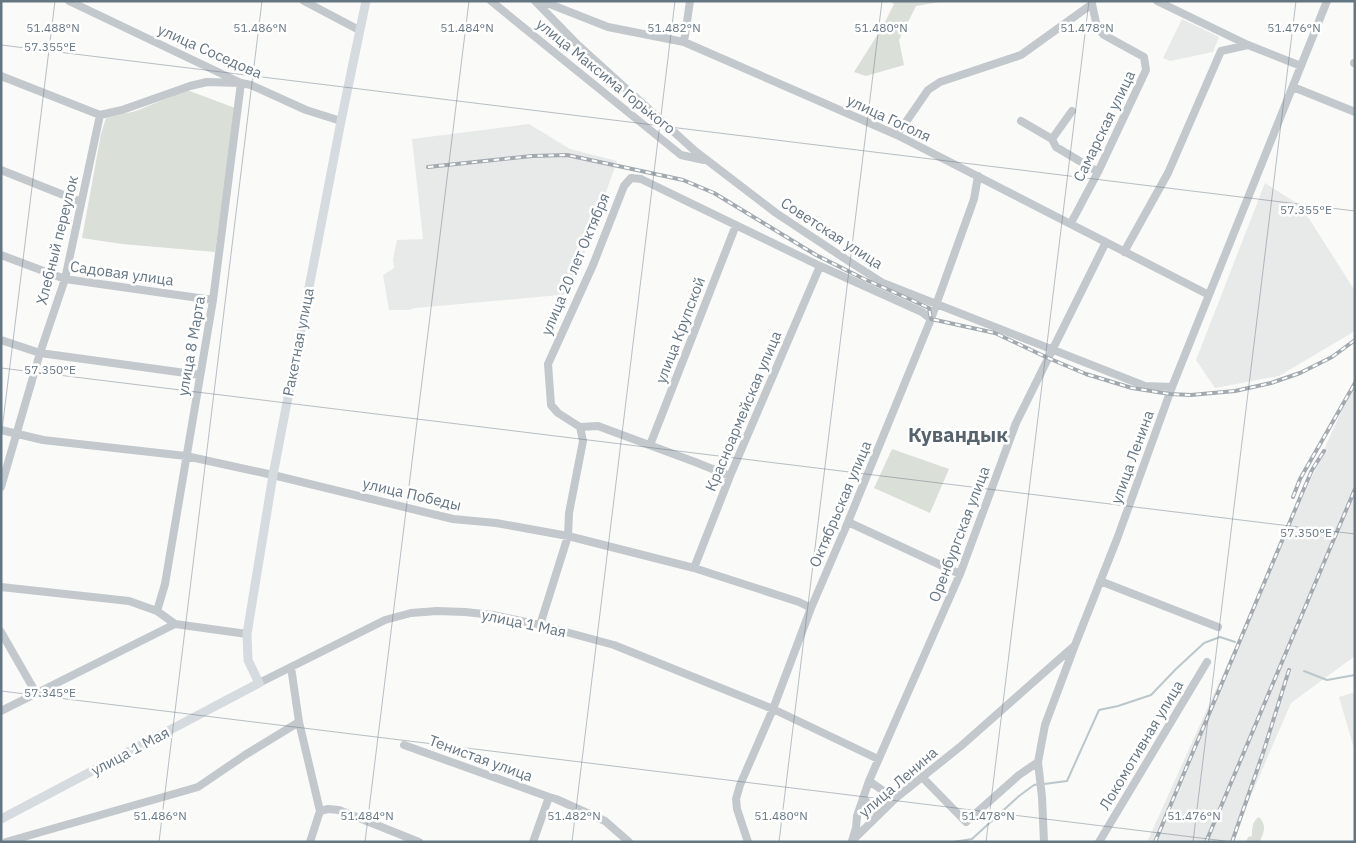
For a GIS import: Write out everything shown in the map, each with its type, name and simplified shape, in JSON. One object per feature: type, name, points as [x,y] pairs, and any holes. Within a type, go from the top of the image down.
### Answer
[{"type":"main road","name":"Ракетная улица","points":[[259,683],[248,660],[247,634],[273,476],[366,1]]},
{"type":"main road","name":"улица 1 Мая","points":[[1,819],[259,683]]},
{"type":"street","name":"улица Соседова","points":[[69,1],[241,83],[251,85],[306,110],[341,121]]},
{"type":"street","points":[[304,1],[359,30]]},
{"type":"street","name":"улица Максима Горького","points":[[491,1],[681,155],[709,161]]},
{"type":"street","name":"Советская улица","points":[[534,1],[578,46],[695,151],[776,213],[883,283],[1145,386],[1172,387]]},
{"type":"street","name":"улица Гоголя","points":[[542,1],[608,27],[684,42],[897,135],[1209,295]]},
{"type":"street","points":[[684,42],[690,1]]},
{"type":"street","points":[[1157,1],[1248,45],[1301,66]]},
{"type":"street","points":[[1174,10],[1178,1]]},
{"type":"street","name":"улица Ленина","points":[[851,841],[896,798],[961,746],[1075,645],[1172,387],[1327,1]]},
{"type":"street","points":[[897,135],[928,90],[940,82],[1021,55],[1092,2]]},
{"type":"street","name":"Самарская улица","points":[[1071,223],[1098,172],[1146,70],[1144,57],[1104,35],[1097,27],[1092,2]]},
{"type":"street","points":[[1124,252],[1168,173],[1221,51],[1248,45]]},
{"type":"street","points":[[1,76],[100,114],[122,110],[190,86],[207,82],[241,83]]},
{"type":"street","name":"улица 8 Марта","points":[[157,612],[165,584],[213,300],[241,83]]},
{"type":"street","points":[[1292,88],[1355,112]]},
{"type":"street","points":[[1052,139],[1072,111]]},
{"type":"street","name":"Хлебный переулок","points":[[1,487],[40,353],[65,279],[100,114]]},
{"type":"street","points":[[1021,121],[1052,139],[1056,147],[1098,172]]},
{"type":"street","points":[[1,170],[81,202]]},
{"type":"street","name":"Октябрьская улица","points":[[748,842],[736,809],[736,799],[740,785],[931,319],[974,199],[978,176]]},
{"type":"street","name":"улица 20 лет Октября","points":[[580,427],[558,414],[551,405],[548,364],[593,265],[624,186],[632,178],[641,179],[736,225]]},
{"type":"street","points":[[736,225],[820,266],[922,312],[931,319]]},
{"type":"street","name":"улица Крупской","points":[[650,445],[736,225]]},
{"type":"street","name":"Оренбургская улица","points":[[851,841],[869,781],[960,574],[1016,423],[1106,242]]},
{"type":"street","name":"Садовая улица","points":[[1,255],[65,279],[213,300]]},
{"type":"street","name":"Красноармейская улица","points":[[694,568],[730,476],[820,266]]},
{"type":"street","points":[[1,340],[40,353],[200,375]]},
{"type":"street","points":[[540,625],[568,536],[569,513],[583,441],[580,427],[598,426],[730,476]]},
{"type":"street","name":"улица Победы","points":[[1,430],[43,440],[186,456],[453,519],[496,523],[568,536],[694,568],[799,602],[811,608]]},
{"type":"street","points":[[848,522],[960,574]]},
{"type":"street","points":[[1100,581],[1218,627]]},
{"type":"street","points":[[1,587],[129,601],[157,612],[175,624],[247,634]]},
{"type":"street","name":"улица 1 Мая","points":[[259,683],[385,620],[411,613],[437,611],[493,615],[540,625],[614,645],[773,708],[878,759]]},
{"type":"street","points":[[1,711],[175,624]]},
{"type":"street","points":[[1,632],[36,693]]},
{"type":"street","points":[[1045,841],[1038,762],[1045,725],[1075,645]]},
{"type":"street","name":"Локомотивная улица","points":[[1099,842],[1207,662]]},
{"type":"street","points":[[291,667],[299,722],[320,811],[310,842]]},
{"type":"street","points":[[6,842],[198,787],[299,722]]},
{"type":"street","name":"Тенистая улица","points":[[404,745],[556,799],[605,822],[629,842]]},
{"type":"street","points":[[922,777],[966,822],[1019,775],[1038,762]]},
{"type":"street","points":[[869,781],[896,798]]},
{"type":"street","points":[[533,842],[549,797]]},
{"type":"street","points":[[863,798],[878,815]]},
{"type":"street","points":[[320,811],[339,810],[419,842]]},
{"type":"shaded area","points":[[890,1],[945,1],[916,6],[899,40],[904,65],[866,76],[854,72],[883,26],[894,4]]},
{"type":"shaded area","points":[[1182,19],[1219,37],[1213,52],[1170,61],[1163,58]]},
{"type":"shaded area","points":[[187,90],[235,108],[215,252],[122,244],[82,238],[101,134],[106,118],[136,111]]},
{"type":"shaded area","points":[[529,124],[570,149],[617,161],[570,294],[409,310],[389,310],[383,275],[394,268],[393,259],[397,240],[423,239],[412,139]]},
{"type":"shaded area","points":[[1265,183],[1301,206],[1355,291],[1355,331],[1279,376],[1215,388],[1196,360]]},
{"type":"shaded area","points":[[1355,381],[1355,656],[1291,703],[1231,842],[1147,842]]},
{"type":"shaded area","points":[[892,449],[949,469],[930,513],[874,488]]},
{"type":"shaded area","points":[[1355,692],[1355,752],[1339,697]]},
{"type":"shaded area","points":[[1259,817],[1264,826],[1264,832],[1260,841],[1246,842],[1248,837],[1252,836],[1252,828]]},
{"type":"waterway","points":[[1044,784],[1067,781],[1099,710],[1151,695],[1204,643],[1220,637],[1235,642]]},
{"type":"waterway","points":[[1304,671],[1327,680],[1355,675]]},
{"type":"waterway","points":[[953,842],[972,839],[1019,796],[1034,785],[1039,784]]},
{"type":"railway","points":[[428,167],[532,156],[567,155],[683,180],[714,193],[816,255],[929,308],[931,319],[995,333],[1086,374],[1132,388],[1191,395],[1235,391],[1271,383],[1300,373],[1332,357],[1355,340]]},
{"type":"railway","points":[[1293,497],[1300,479],[1355,383]]},
{"type":"railway","points":[[1155,842],[1312,470],[1324,451]]},
{"type":"railway","points":[[1206,842],[1355,489]]},
{"type":"railway","points":[[1232,842],[1289,670]]},
{"type":"district","name":"Кувандык","points":[[958,434]]}]
